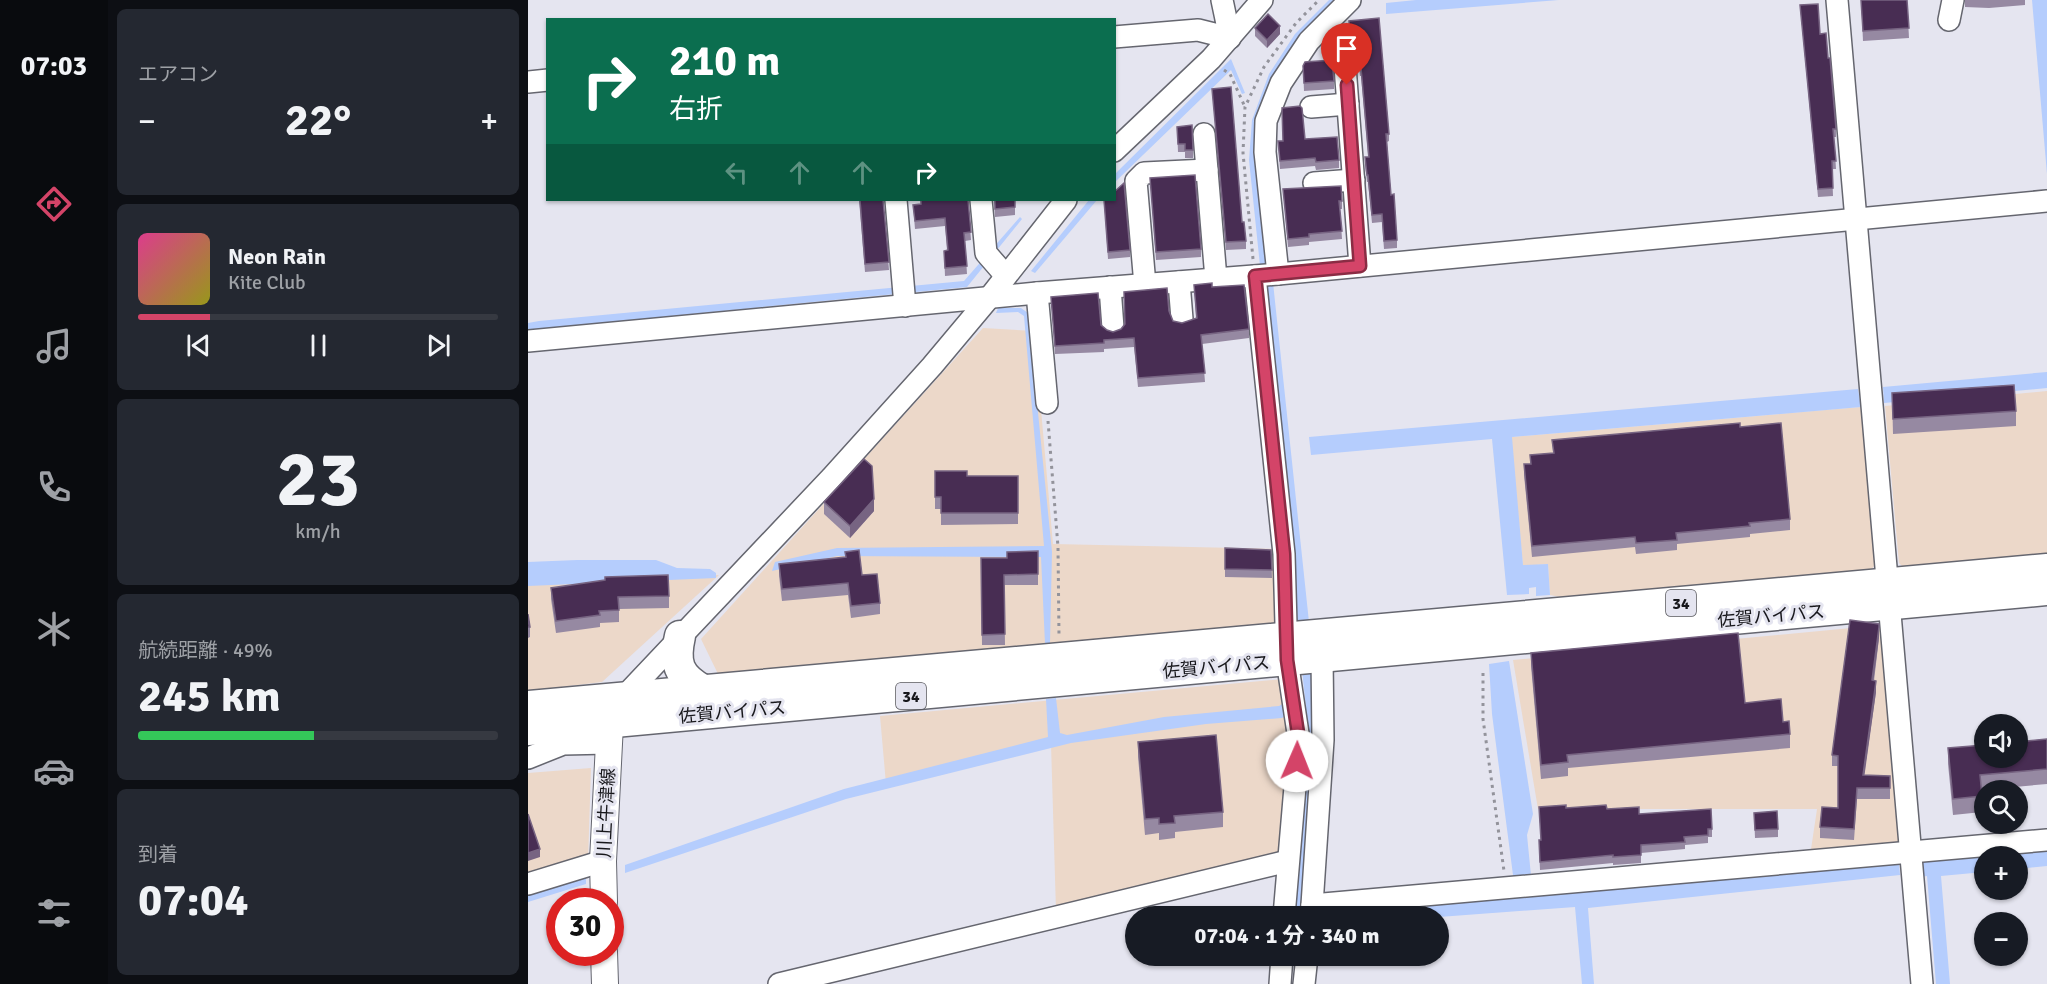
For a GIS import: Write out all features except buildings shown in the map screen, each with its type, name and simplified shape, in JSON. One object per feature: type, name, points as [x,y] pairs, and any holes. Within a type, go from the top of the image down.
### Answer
[{"type":"highway","name":"佐賀バイパス","points":[[1889,595],[2047,569]]},
{"type":"highway","name":"佐賀バイパス","points":[[528,730],[1301,650],[1889,595],[2047,590]]},
{"type":"highway","points":[[680,636],[677,651],[679,669],[690,683],[703,690]]},
{"type":"highway","name":"佐賀バイパス","points":[[528,706],[614,722],[703,690],[1060,659],[1301,650]]},
{"type":"main road","name":"川上牛津線","points":[[604,888],[603,861],[614,722]]},
{"type":"main road","points":[[604,966],[604,984]]},
{"type":"street","points":[[1222,0],[1230,38]]},
{"type":"street","points":[[1116,149],[1211,59],[1262,0]]},
{"type":"street","points":[[1278,274],[1265,152],[1266,121],[1281,83],[1309,41],[1350,0]]},
{"type":"street","points":[[1837,0],[1922,984]]},
{"type":"street","points":[[1116,37],[1198,30],[1230,38]]},
{"type":"street","points":[[1345,66],[1360,266]]},
{"type":"street","points":[[528,82],[546,80]]},
{"type":"street","points":[[1311,107],[1348,104]]},
{"type":"street","points":[[1204,134],[1216,279]]},
{"type":"street","points":[[1145,285],[1136,181],[1144,173],[1207,170]]},
{"type":"street","points":[[1314,183],[1354,180]]},
{"type":"street","points":[[896,201],[906,306]]},
{"type":"street","points":[[528,758],[614,722],[680,636],[831,478],[932,366],[989,298],[996,264],[981,201]]},
{"type":"street","points":[[996,264],[1063,201]]},
{"type":"street","points":[[528,342],[2046,201]]},
{"type":"street","points":[[1255,276],[1284,554],[1301,650],[1323,740],[1311,906]]},
{"type":"street","points":[[1179,282],[1182,320]]},
{"type":"street","points":[[1110,287],[1113,328]]},
{"type":"street","points":[[1037,293],[1047,403]]},
{"type":"street","points":[[1285,906],[1299,740],[1301,650]]},
{"type":"street","points":[[1353,906],[1506,888],[2047,840]]},
{"type":"street","points":[[528,884],[603,861]]},
{"type":"street","points":[[779,984],[1288,861]]},
{"type":"street","points":[[1280,984],[1281,966]]},
{"type":"street","points":[[1304,984],[1306,966]]},
{"type":"path","points":[[1230,74],[1245,107]]},
{"type":"path","points":[[1047,403],[1058,547],[1060,659]]},
{"type":"path","points":[[1483,673],[1483,719],[1506,888]]},
{"type":"shaded area","points":[[983,328],[1034,331],[1053,544],[1280,549],[1281,624],[718,674],[701,639]]},
{"type":"shaded area","points":[[2047,391],[2047,554],[1904,568],[1899,563],[1885,406]]},
{"type":"shaded area","points":[[1861,407],[1875,565],[1870,571],[1560,597],[1550,595],[1548,564],[1523,566],[1511,437]]},
{"type":"shaded area","points":[[719,575],[602,682],[528,691],[528,582]]},
{"type":"shaded area","points":[[1872,626],[1883,631],[1900,847],[1810,856],[1817,809],[1538,809],[1513,660]]},
{"type":"shaded area","points":[[1284,679],[1294,737],[1281,857],[1056,911],[1051,744],[886,784],[880,716]]},
{"type":"shaded area","points":[[591,768],[588,862],[528,879],[528,773]]},
{"type":"water","points":[[1329,0],[1343,0],[1304,41],[1260,160],[1318,707],[1304,906],[1296,906],[1307,748],[1306,708],[1249,160],[1252,120],[1269,74],[1295,34]]},
{"type":"water","points":[[1416,0],[1559,0],[1386,14],[1386,3]]},
{"type":"water","points":[[2032,0],[2047,0],[2047,174]]},
{"type":"water","points":[[1231,59],[1245,93],[1242,94],[1231,70],[1116,181],[1116,173]]},
{"type":"water","points":[[1088,201],[1096,201],[1035,273],[1031,271]]},
{"type":"water","points":[[1020,217],[1022,219],[967,287],[528,330],[528,323],[539,321],[964,281]]},
{"type":"water","points":[[998,308],[1021,308],[1028,313],[1052,552],[1050,643],[1045,644],[1041,557],[837,556],[772,571],[775,562],[837,548],[1044,546],[1024,316],[1018,312],[996,313]]},
{"type":"water","points":[[2047,372],[2047,388],[1884,403],[1883,387]]},
{"type":"water","points":[[1858,389],[1861,407],[1512,437],[1523,565],[1548,564],[1550,595],[1536,596],[1536,587],[1529,588],[1529,594],[1507,595],[1492,439],[1311,455],[1309,437]]},
{"type":"water","points":[[656,560],[677,568],[710,569],[716,573],[716,578],[528,586],[528,562]]},
{"type":"water","points":[[1509,661],[1533,814],[1527,835],[1533,896],[1899,863],[1900,875],[1588,908],[1594,984],[1582,984],[1575,907],[1449,916],[1449,906],[1419,906],[1516,898],[1492,714],[1489,664]]},
{"type":"water","points":[[1056,698],[1060,733],[1067,735],[1164,717],[1279,706],[1286,702],[1288,714],[1282,718],[1206,724],[1071,743],[846,799],[625,873],[625,865],[844,789],[1048,737],[1046,699]]},
{"type":"water","points":[[2047,849],[2047,866],[2028,868],[2028,851]]},
{"type":"water","points":[[1974,856],[1974,873],[1941,876],[1950,984],[1936,984],[1927,876],[1921,877],[1919,861]]},
{"type":"water","points":[[586,878],[586,884],[573,888],[554,888]]},
{"type":"water","points":[[546,890],[546,896],[528,902],[528,896]]},
{"type":"route","points":[[1297,761],[1299,740],[1287,660],[1284,554],[1255,276],[1360,266],[1347,85]]}]
